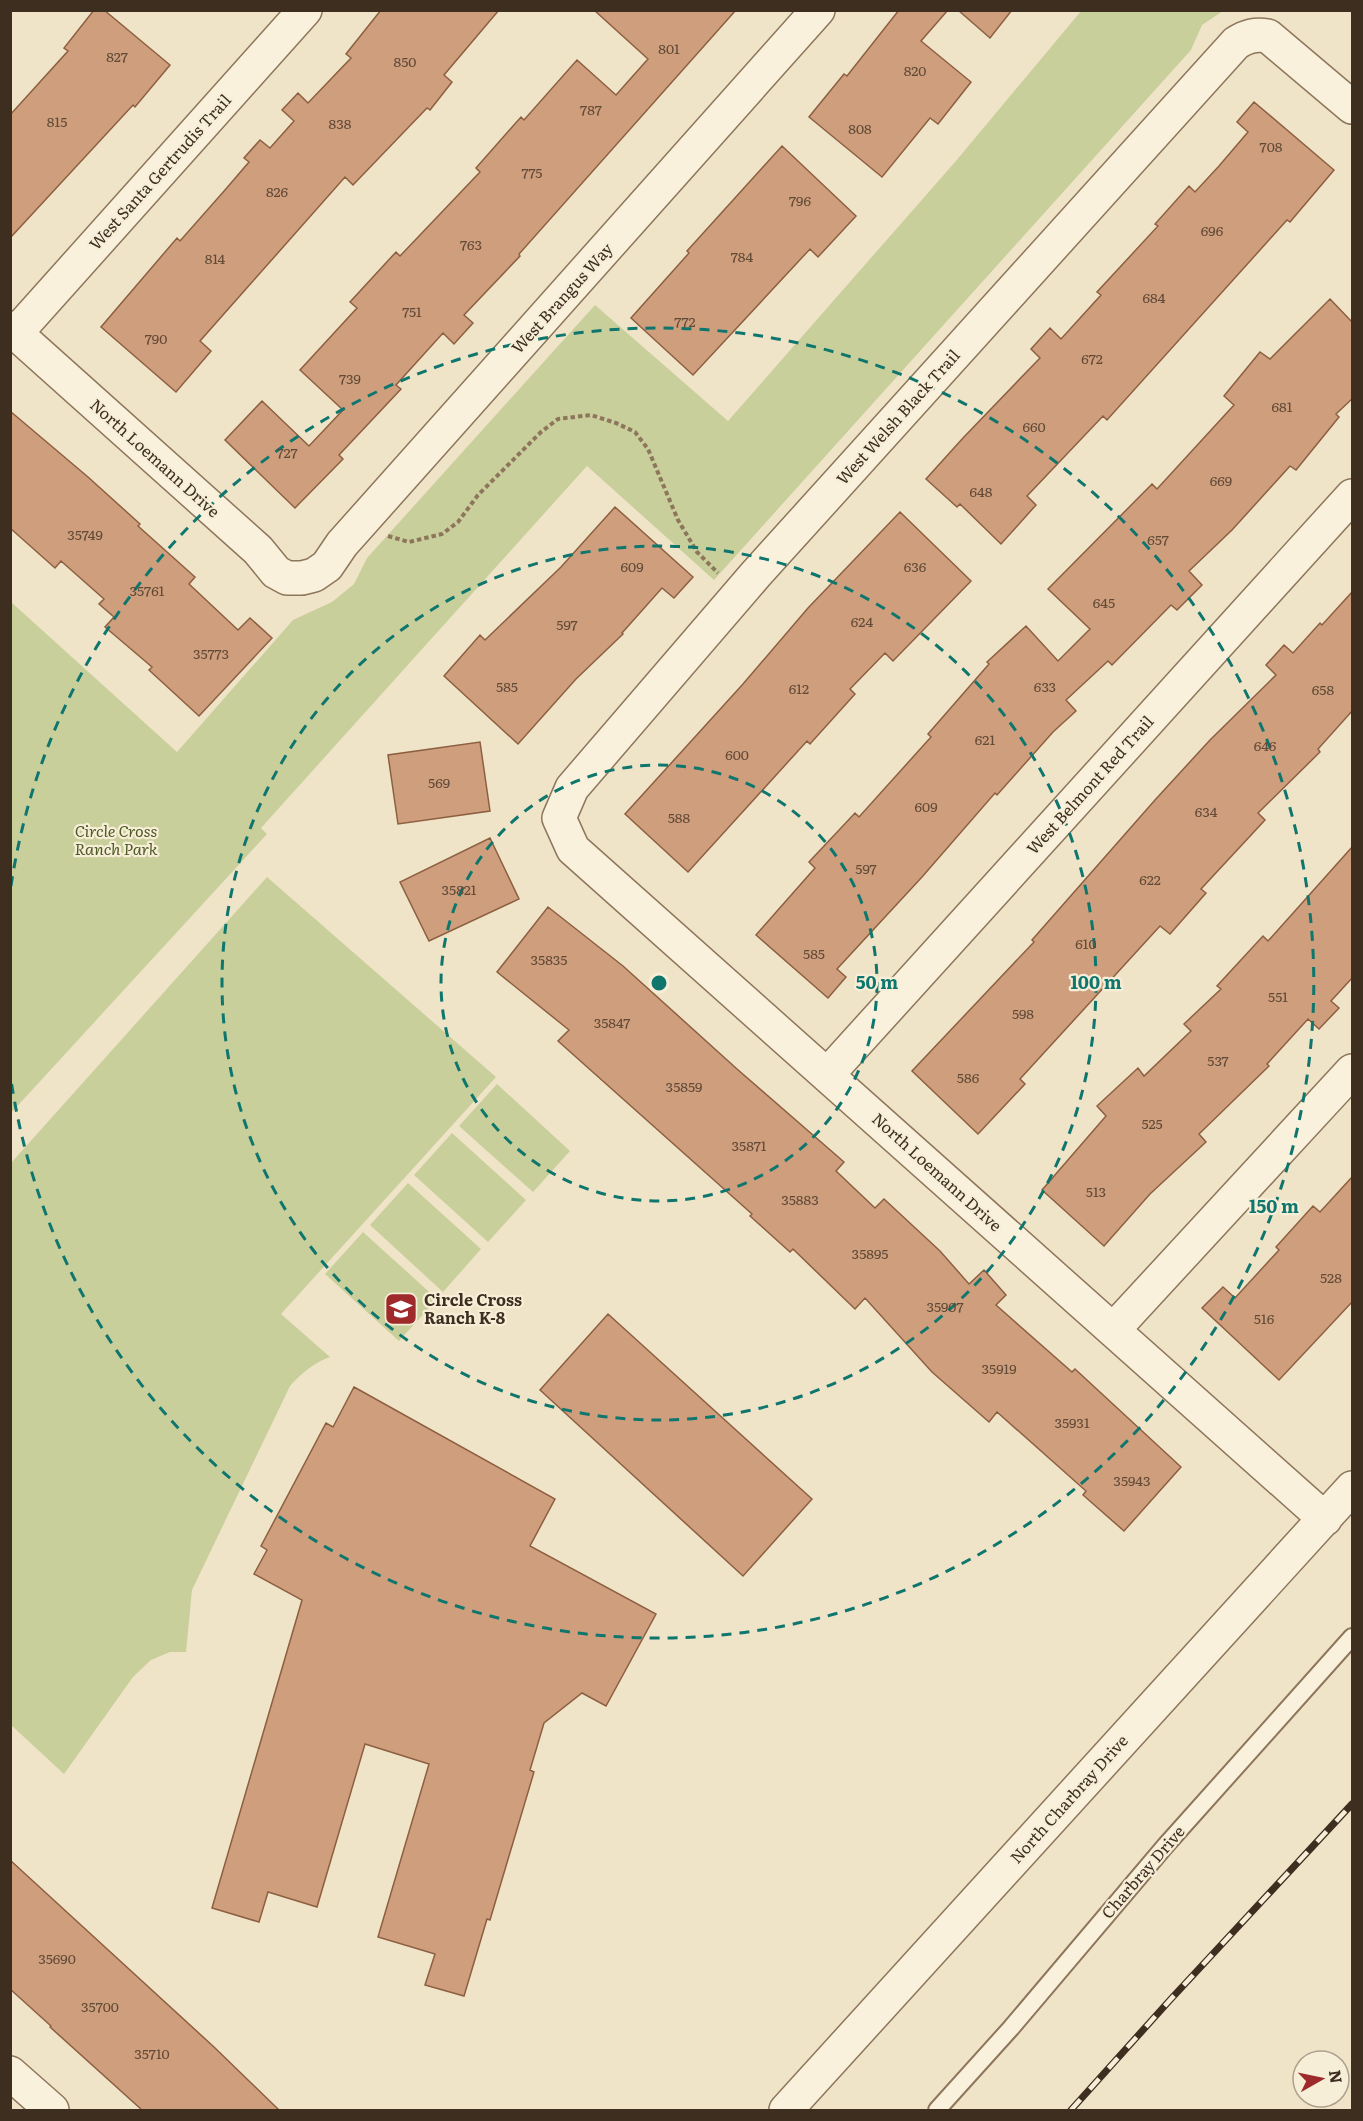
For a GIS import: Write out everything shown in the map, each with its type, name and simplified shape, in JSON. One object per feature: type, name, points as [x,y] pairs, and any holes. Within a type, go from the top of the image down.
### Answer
[{"type":"street","name":"West Santa Gertrudis Trail","points":[[13,331],[305,10]]},
{"type":"street","name":"West Brangus Way","points":[[302,578],[314,575],[327,566],[342,544],[818,10]]},
{"type":"street","name":"West Welsh Black Trail","points":[[559,819],[572,788],[756,574],[1236,43],[1245,37],[1257,34],[1268,36],[1353,107]]},
{"type":"street","name":"North Loemann Drive","points":[[13,331],[258,550],[276,572],[287,578],[302,578]]},
{"type":"street","name":"West Belmont Red Trail","points":[[827,1075],[1353,496]]},
{"type":"street","name":"North Loemann Drive","points":[[559,819],[573,849],[1325,1519]]},
{"type":"street","points":[[1114,1329],[1353,1071]]},
{"type":"street","name":"North Charbray Drive","points":[[786,2110],[1353,1488]]},
{"type":"street","points":[[10,2073],[51,2110]]},
{"type":"lane","name":"Charbray Drive","points":[[937,2110],[1011,2028],[1166,1845],[1353,1637]]},
{"type":"path","points":[[380,533],[409,543],[442,534],[458,522],[478,495],[541,432],[558,419],[591,415],[635,432],[648,449],[678,520],[697,552],[722,578]]},
{"type":"green space","name":"Circle Cross Ranch Park","points":[[1081,11],[1223,11],[1202,25],[1191,50],[714,580],[587,466],[261,828],[267,834],[11,1113],[11,602],[177,752],[293,620],[332,602],[354,584],[367,558],[595,305],[728,421],[955,162]]},
{"type":"green space","points":[[267,877],[496,1077],[281,1314],[330,1357],[308,1369],[290,1386],[192,1590],[186,1652],[170,1652],[151,1660],[133,1677],[64,1774],[11,1725],[11,1163]]},
{"type":"green space","points":[[497,1084],[570,1151],[533,1192],[459,1126]]},
{"type":"green space","points":[[452,1133],[526,1200],[488,1242],[414,1175]]},
{"type":"green space","points":[[408,1183],[481,1249],[443,1292],[370,1225]]},
{"type":"green space","points":[[363,1232],[437,1299],[399,1341],[325,1274]]},
{"type":"building","points":[[94,10],[104,10],[170,65],[135,107],[133,105],[10,238],[10,115],[68,51],[64,48]]},
{"type":"building","points":[[381,10],[499,10],[444,75],[452,82],[430,110],[427,108],[353,185],[345,177],[200,341],[211,351],[176,392],[101,327],[177,238],[180,241],[249,162],[244,158],[260,140],[270,148],[294,121],[282,110],[298,93],[308,103],[351,58],[346,54]]},
{"type":"building","points":[[594,10],[736,10],[519,254],[520,256],[464,315],[473,323],[454,344],[443,333],[396,385],[401,389],[339,455],[343,459],[295,508],[225,440],[262,401],[309,446],[343,410],[300,370],[357,308],[350,302],[396,252],[400,256],[480,172],[476,168],[521,117],[524,120],[577,60],[616,95],[648,59]]},
{"type":"building","points":[[899,10],[948,10],[921,41],[971,82],[938,124],[930,118],[882,177],[809,117],[844,74],[847,76]]},
{"type":"building","points":[[958,10],[1012,10],[990,38]]},
{"type":"building","points":[[1254,102],[1334,170],[1290,222],[1287,220],[1107,420],[1103,416],[1027,496],[1036,505],[1001,544],[960,504],[957,507],[926,479],[1040,358],[1031,349],[1050,328],[1061,339],[1101,295],[1097,292],[1158,226],[1155,224],[1189,186],[1195,192],[1219,166],[1248,132],[1237,122]]},
{"type":"building","points":[[782,146],[856,216],[818,257],[810,249],[693,375],[631,318],[689,253],[687,251]]},
{"type":"building","points":[[1330,299],[1353,323],[1353,398],[1336,414],[1339,417],[1296,470],[1290,466],[1232,530],[1189,571],[1202,585],[1177,610],[1171,605],[1112,665],[1108,661],[1066,700],[1076,711],[1053,732],[997,795],[995,793],[837,969],[846,977],[828,998],[756,935],[815,868],[809,862],[855,813],[859,817],[931,737],[928,734],[989,664],[987,662],[1026,626],[1058,661],[1090,629],[1048,589],[1152,484],[1157,489],[1234,405],[1224,396],[1260,352],[1270,359]]},
{"type":"building","points":[[10,411],[140,524],[138,526],[195,577],[189,584],[238,630],[250,618],[272,638],[199,716],[149,670],[152,667],[105,627],[114,617],[99,604],[104,599],[61,561],[55,568],[10,528]]},
{"type":"building","points":[[615,507],[693,577],[674,598],[662,588],[623,634],[576,679],[518,744],[444,676],[480,635],[485,640],[561,567]]},
{"type":"building","points":[[900,512],[971,581],[893,661],[885,653],[850,689],[855,694],[810,744],[807,741],[688,872],[625,814],[743,684],[808,608]]},
{"type":"building","points":[[1353,591],[1353,710],[1318,749],[1320,752],[1258,813],[1265,820],[1201,889],[1206,893],[1170,934],[1160,926],[1020,1079],[1025,1084],[978,1134],[912,1071],[1034,942],[1032,940],[1210,740],[1276,675],[1266,665],[1284,645],[1293,653]]},
{"type":"building","points":[[480,742],[490,811],[398,824],[388,755]]},
{"type":"building","points":[[490,838],[519,899],[429,941],[400,882]]},
{"type":"building","points":[[1353,846],[1353,977],[1331,1001],[1339,1008],[1319,1029],[1308,1019],[1267,1064],[1269,1066],[1199,1134],[1206,1142],[1150,1194],[1104,1246],[1042,1190],[1106,1116],[1097,1106],[1138,1068],[1144,1076],[1191,1031],[1184,1024],[1221,989],[1217,986],[1263,936],[1268,941]]},
{"type":"building","points":[[548,907],[623,966],[844,1162],[836,1171],[875,1208],[884,1199],[940,1251],[969,1284],[984,1270],[1006,1295],[996,1305],[1072,1372],[1075,1369],[1181,1467],[1124,1531],[1083,1495],[1086,1491],[997,1412],[989,1422],[932,1372],[865,1298],[855,1309],[793,1249],[790,1252],[750,1216],[752,1214],[558,1041],[569,1030],[497,972]]},
{"type":"building","points":[[1353,1176],[1353,1301],[1279,1380],[1202,1308],[1223,1287],[1235,1298],[1279,1250],[1276,1247],[1313,1206],[1320,1212]]},
{"type":"building","points":[[608,1314],[812,1499],[743,1576],[540,1390]]},
{"type":"building","points":[[354,1387],[555,1499],[530,1546],[656,1614],[606,1706],[582,1693],[544,1723],[530,1770],[534,1772],[490,1920],[487,1919],[464,1996],[425,1985],[435,1954],[378,1937],[429,1764],[365,1744],[317,1907],[268,1892],[259,1922],[212,1908],[302,1600],[254,1574],[267,1550],[261,1546],[326,1423],[333,1427]]},
{"type":"building","points":[[10,1860],[214,2047],[279,2110],[142,2110],[50,2027],[10,1989]]},
{"type":"railway","points":[[1071,2110],[1352,1804]]},
{"type":"place","name":"Circle Cross Ranch K-8","points":[[401,1309]]}]
